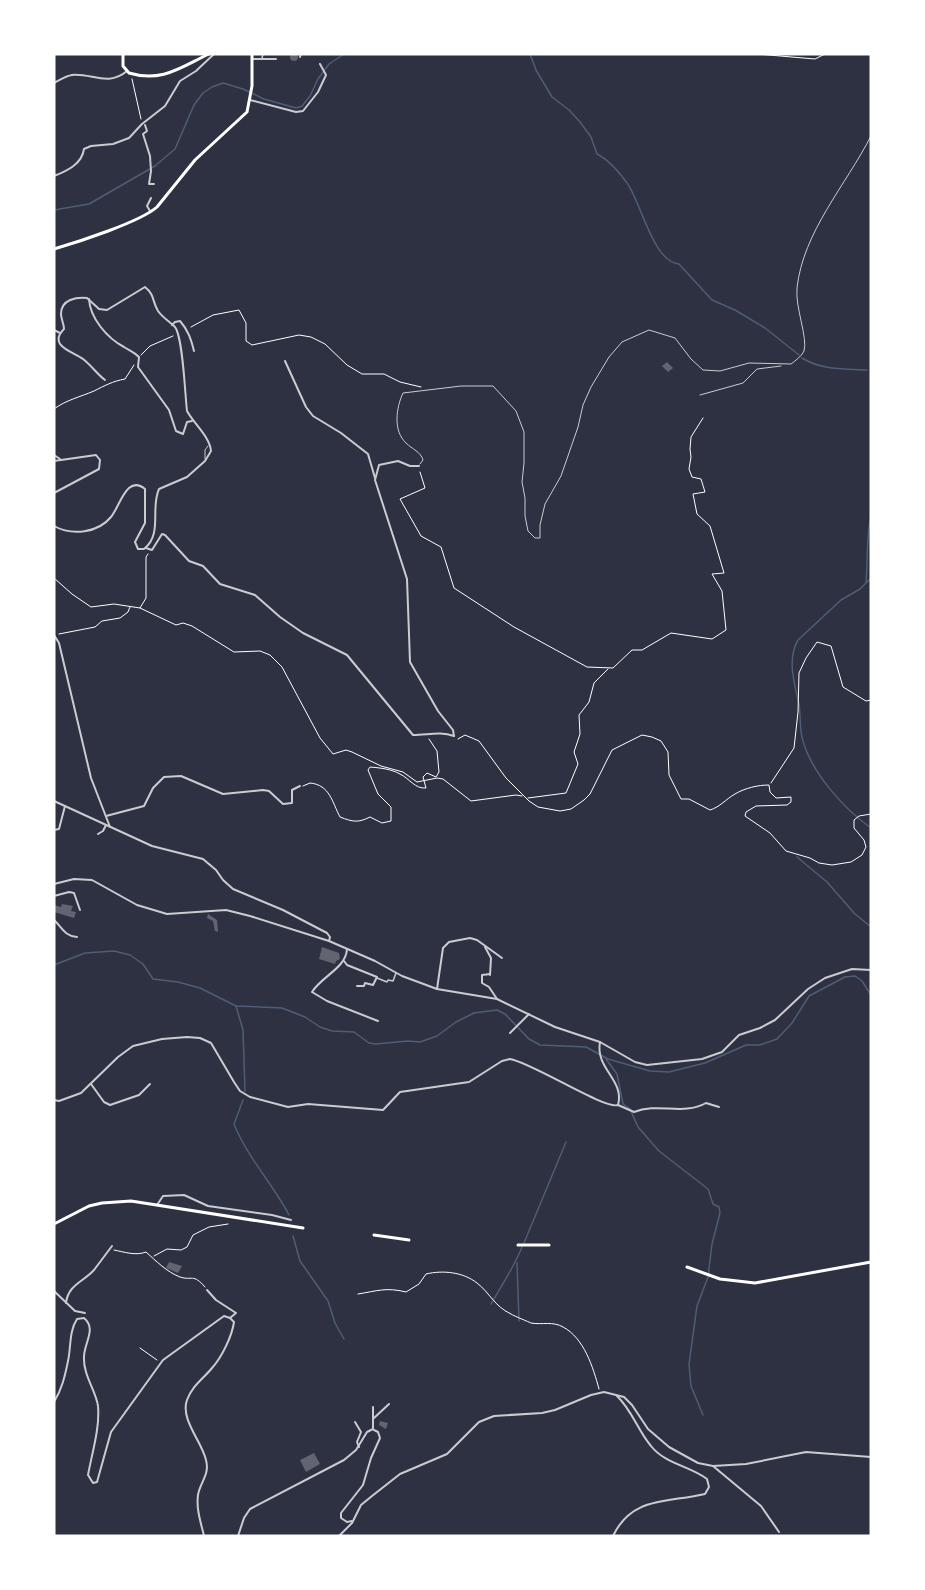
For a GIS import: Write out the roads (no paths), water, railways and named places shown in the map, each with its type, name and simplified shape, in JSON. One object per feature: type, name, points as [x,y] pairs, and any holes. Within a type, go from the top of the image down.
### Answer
[{"type":"main road","points":[[123,54],[122,63],[132,74],[165,75],[180,70],[209,54]]},
{"type":"main road","points":[[54,249],[151,213],[195,160],[245,115],[252,86],[252,56]]},
{"type":"main road","points":[[54,1224],[76,1212],[102,1203],[131,1201],[303,1228]]},
{"type":"main road","points":[[374,1235],[409,1239]]},
{"type":"main road","points":[[518,1245],[549,1245]]},
{"type":"main road","points":[[687,1267],[720,1279],[755,1283],[871,1262]]},
{"type":"street","points":[[54,176],[66,171],[81,159],[84,150],[91,146],[113,144],[129,138],[165,106],[180,81],[214,54]]},
{"type":"street","points":[[252,56],[276,59]]},
{"type":"street","points":[[250,100],[296,112],[303,111],[318,92],[326,75],[321,66]]},
{"type":"street","points":[[54,83],[74,75],[110,80],[127,71]]},
{"type":"street","points":[[143,124],[147,131],[143,134],[149,149],[151,167],[149,184],[154,184]]},
{"type":"street","points":[[151,213],[147,206],[152,198]]},
{"type":"street","points":[[105,380],[82,358],[67,352],[59,338],[64,328],[62,308],[67,302],[79,297],[89,299],[99,309],[107,310],[145,287],[152,293],[156,308],[165,321],[178,334],[187,411],[212,448],[205,461],[187,477],[159,489],[154,533],[145,548]]},
{"type":"street","points":[[89,299],[92,316],[114,340],[125,349],[134,351],[139,357],[138,367],[169,410],[176,431],[183,435],[187,422],[192,421]]},
{"type":"street","points":[[172,326],[175,322],[180,321],[187,329],[194,351]]},
{"type":"street","points":[[54,330],[60,333]]},
{"type":"street","points":[[54,526],[76,532],[99,527],[111,517],[127,489],[133,485],[139,485],[145,489],[145,523],[135,542],[138,549],[152,549],[162,534],[165,535],[189,561],[202,566],[219,584],[255,595],[303,633],[347,655],[413,735],[443,732],[454,736],[453,730],[438,711],[410,662],[407,579],[368,454],[313,416],[306,407],[285,361]]},
{"type":"street","points":[[54,461],[96,455],[100,460],[99,468],[54,493]]},
{"type":"street","points":[[54,456],[60,459]]},
{"type":"street","points":[[375,478],[380,465],[398,461],[410,466],[419,466]]},
{"type":"street","points":[[54,635],[59,643],[91,778],[108,826]]},
{"type":"street","points":[[106,816],[144,806],[153,788],[164,777],[181,776],[223,794],[263,789],[269,791],[283,804],[292,803],[292,790],[300,786]]},
{"type":"street","points":[[54,801],[152,846],[203,859],[233,889],[283,910],[327,933],[330,937],[329,941]]},
{"type":"street","points":[[54,830],[59,830],[65,806]]},
{"type":"street","points":[[98,834],[108,826]]},
{"type":"street","points":[[54,884],[74,879],[92,880],[137,904],[167,914],[226,910],[329,941],[396,973],[437,989],[497,999],[555,1027],[600,1042],[640,1064],[702,1059],[722,1052],[739,1035],[775,1020],[808,988],[825,978],[852,969],[871,970]]},
{"type":"street","points":[[54,896],[74,893],[80,910]]},
{"type":"street","points":[[54,920],[64,932],[77,937]]},
{"type":"street","points":[[437,989],[443,948],[449,942],[470,938],[483,944],[502,958]]},
{"type":"street","points":[[483,944],[491,958],[490,975],[482,975],[482,983],[489,987],[497,999]]},
{"type":"street","points":[[347,949],[344,961],[312,992],[327,1001],[378,1021]]},
{"type":"street","points":[[344,961],[347,966],[387,982],[388,980],[393,981],[396,973]]},
{"type":"street","points":[[357,986],[364,986],[365,983],[373,985],[377,977]]},
{"type":"street","points":[[510,1033],[529,1014]]},
{"type":"street","points":[[54,1100],[59,1101],[81,1093],[118,1057],[133,1046],[162,1039],[187,1037],[200,1038],[211,1043],[234,1082],[244,1094],[288,1107],[322,1104],[383,1110],[400,1092],[469,1082],[502,1061],[510,1059],[567,1084],[611,1107],[618,1105],[634,1112],[660,1107],[687,1110],[699,1108],[706,1103],[719,1107]]},
{"type":"street","points":[[600,1042],[599,1056],[617,1088],[618,1105]]},
{"type":"street","points":[[91,1084],[104,1102],[110,1105],[140,1095],[150,1084]]},
{"type":"street","points":[[157,1205],[163,1197],[184,1195],[208,1206],[291,1220]]},
{"type":"street","points":[[66,1303],[67,1294],[95,1269],[111,1247]]},
{"type":"street","points":[[207,1290],[216,1300],[236,1313],[230,1318]]},
{"type":"street","points":[[54,1291],[75,1311],[85,1313]]},
{"type":"street","points":[[81,1313],[81,1318]]},
{"type":"street","points":[[54,1402],[61,1390],[73,1325],[77,1319],[84,1318],[89,1322],[91,1329],[83,1356],[90,1387],[98,1403],[98,1420],[88,1475],[93,1483],[97,1482],[111,1432],[161,1362],[224,1316],[230,1318],[234,1322],[233,1330],[215,1366],[192,1388],[185,1403],[186,1413],[201,1443],[208,1471],[198,1494],[198,1510],[204,1536]]},
{"type":"street","points":[[339,1536],[352,1521],[361,1505],[372,1496],[400,1474],[447,1454],[479,1422],[494,1416],[555,1410],[591,1395],[602,1393],[624,1396],[648,1429],[669,1447],[698,1463],[713,1466],[746,1464],[807,1452],[871,1457]]},
{"type":"street","points":[[613,1536],[620,1522],[634,1509],[649,1503],[705,1494],[709,1487],[707,1479],[699,1473],[666,1460],[652,1448],[625,1404],[617,1396]]},
{"type":"street","points":[[374,1418],[389,1404]]},
{"type":"street","points":[[373,1407],[373,1429]]},
{"type":"street","points":[[354,1422],[362,1432],[357,1442],[359,1447]]},
{"type":"street","points":[[352,1521],[347,1522],[341,1518],[341,1513],[363,1485],[380,1438],[378,1432],[373,1429]]},
{"type":"street","points":[[238,1536],[244,1518],[250,1509],[344,1460],[359,1447],[367,1432],[373,1429]]},
{"type":"street","points":[[713,1466],[761,1506],[779,1532]]},
{"type":"lane","points":[[700,395],[743,383],[757,369],[791,364],[801,357],[804,349],[796,302],[803,260],[813,236],[871,136]]},
{"type":"lane","points":[[419,466],[423,460],[422,454],[403,441],[397,419],[397,406],[403,393],[461,386],[493,386],[516,411],[524,432],[522,482],[525,516],[528,531],[535,538],[540,538],[540,525],[545,504],[561,476],[583,405],[609,357],[622,342],[649,330],[675,338],[690,359],[703,370],[720,371],[749,363],[782,365]]},
{"type":"lane","points":[[205,461],[206,448],[208,446],[212,448]]},
{"type":"waterway","points":[[54,210],[89,204],[155,166],[175,149],[194,105],[203,93],[212,87],[223,83],[264,99],[296,108],[302,106],[310,96],[318,79],[329,64],[344,54]]},
{"type":"waterway","points":[[530,54],[536,70],[552,97],[580,122],[591,137],[597,154],[614,167],[627,183],[648,230],[662,253],[670,261],[679,264],[712,300],[735,310],[765,328],[799,355]]},
{"type":"waterway","points":[[802,358],[825,367],[867,370]]},
{"type":"waterway","points":[[866,582],[871,517]]},
{"type":"waterway","points":[[871,578],[860,589],[841,600],[798,640],[792,663],[800,709],[801,732],[807,753],[821,778],[840,801],[871,828]]},
{"type":"waterway","points":[[797,857],[827,882],[855,914],[871,927]]},
{"type":"waterway","points":[[54,965],[85,953],[114,951],[130,955],[143,964],[153,979],[200,988],[236,1006],[282,1008],[305,1017],[320,1027],[332,1031],[354,1032],[369,1043],[376,1044],[420,1042],[437,1036],[456,1022],[474,1013],[497,1010],[505,1014],[529,1039],[540,1045],[586,1047],[608,1059],[650,1071],[669,1072],[705,1063],[746,1045],[760,1045],[777,1039],[792,1023],[809,996],[845,977],[855,976],[862,981],[871,995]]},
{"type":"waterway","points":[[236,1006],[243,1030],[245,1091]]},
{"type":"waterway","points":[[606,1059],[617,1074],[623,1104],[630,1109],[638,1127],[659,1151],[708,1189],[713,1204],[719,1207],[720,1213],[712,1244],[708,1277],[697,1306],[689,1364],[691,1386],[703,1415]]},
{"type":"waterway","points":[[243,1100],[234,1124],[246,1148],[289,1215]]},
{"type":"waterway","points":[[524,1243],[566,1142]]},
{"type":"waterway","points":[[293,1236],[300,1261],[328,1301],[335,1323],[344,1339]]},
{"type":"waterway","points":[[491,1304],[522,1247]]},
{"type":"waterway","points":[[517,1263],[519,1321]]}]
